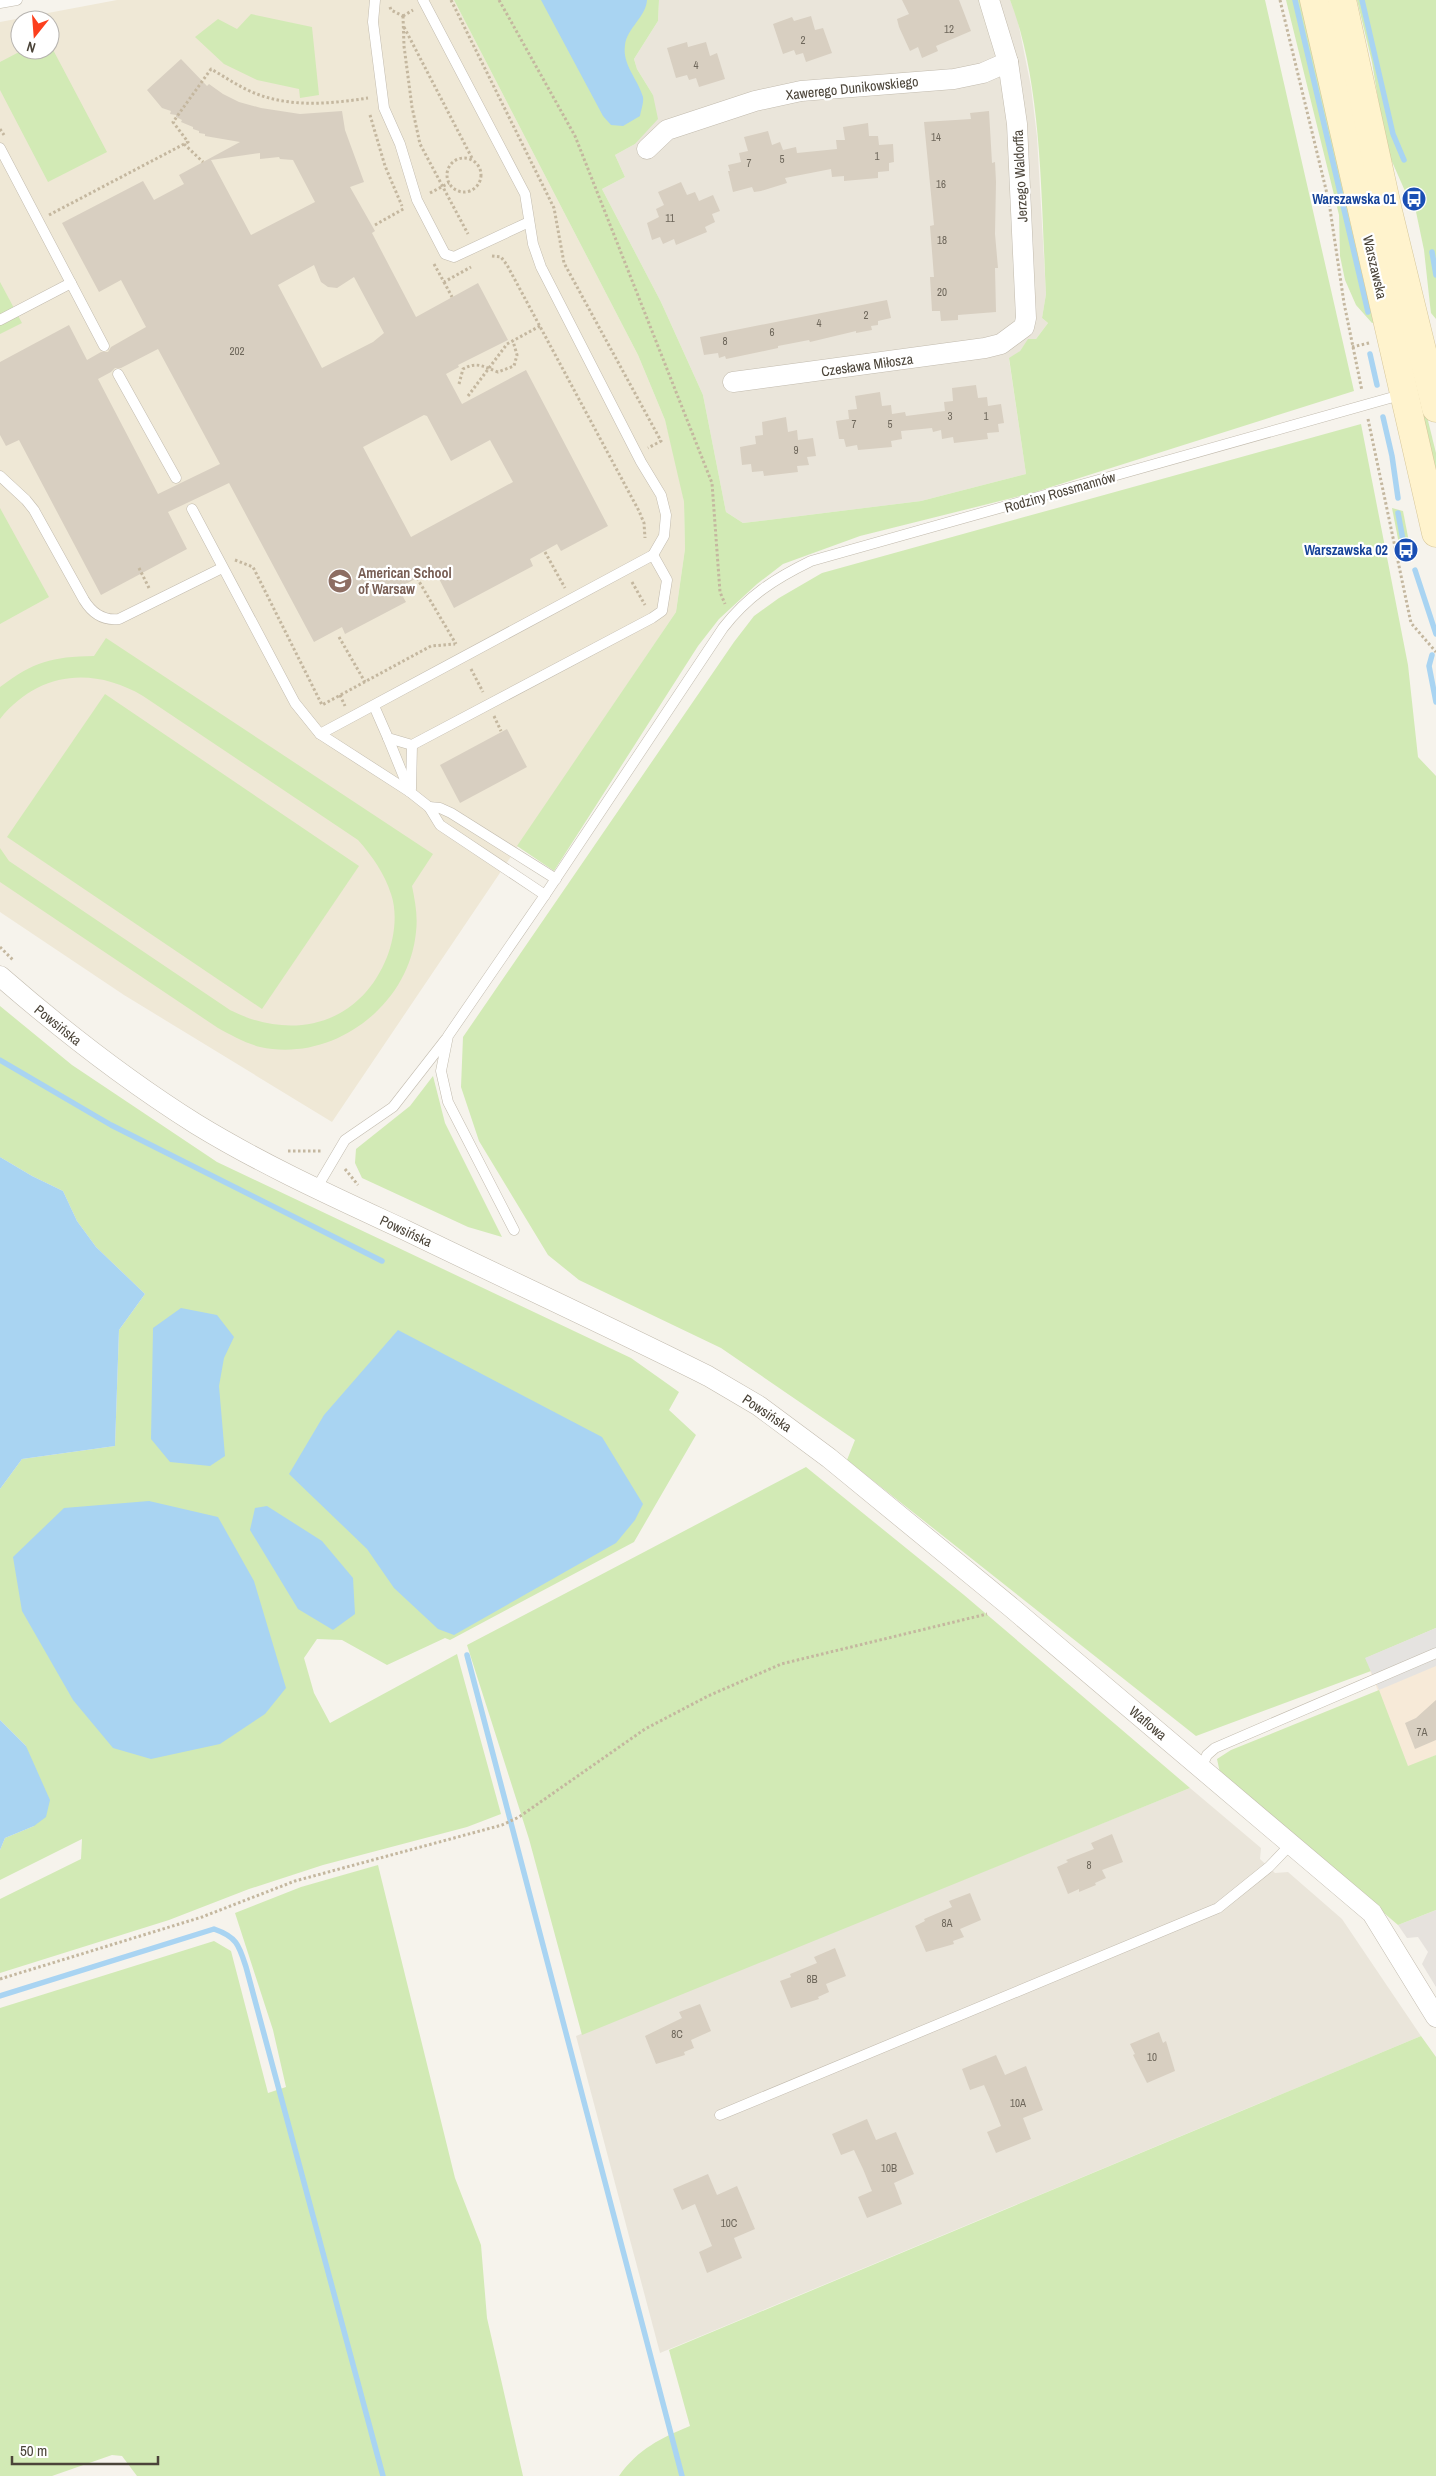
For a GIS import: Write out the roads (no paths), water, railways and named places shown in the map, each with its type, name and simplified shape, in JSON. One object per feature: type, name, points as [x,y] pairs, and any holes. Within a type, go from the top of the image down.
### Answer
[{"type":"main road","name":"Warszawska","points":[[1314,0],[1436,533]]},
{"type":"main road","name":"Warszawska","points":[[1342,0],[1431,371],[1436,408]]},
{"type":"street","name":"Jerzego Waldorffa","points":[[989,0],[1008,62],[1019,151],[1026,318],[1024,327],[1001,344]]},
{"type":"street","name":"Xawerego Dunikowskiego","points":[[647,149],[667,130],[755,101],[801,91],[954,78],[983,73],[1008,62]]},
{"type":"street","name":"Czesława Miłosza","points":[[733,382],[964,352],[1001,344]]},
{"type":"street","name":"Powsińska","points":[[0,976],[84,1046],[154,1096],[240,1149],[316,1189],[708,1376],[759,1406],[829,1458]]},
{"type":"street","name":"Waflowa","points":[[829,1458],[1012,1608],[1372,1913],[1436,2017]]},
{"type":"lane","points":[[0,3],[17,0]]},
{"type":"lane","points":[[375,0],[373,22],[384,108],[400,144],[418,200],[445,254],[454,257],[530,222]]},
{"type":"lane","points":[[320,734],[374,706],[463,655],[626,571],[653,555],[664,536],[666,515],[661,495],[637,454],[541,267],[533,244],[525,194],[423,0]]},
{"type":"lane","points":[[0,148],[104,346]]},
{"type":"lane","points":[[0,320],[71,283]]},
{"type":"lane","points":[[118,374],[176,478]]},
{"type":"lane","name":"Rodziny Rossmannów","points":[[316,1189],[346,1140],[393,1107],[448,1036],[556,879],[730,618],[754,594],[773,580],[811,561],[1405,394]]},
{"type":"lane","points":[[0,476],[34,510],[91,612],[111,620],[119,619],[222,568]]},
{"type":"lane","points":[[192,509],[295,703],[320,734],[410,792],[429,808],[440,825],[545,895]]},
{"type":"lane","points":[[388,738],[412,745],[488,703],[652,618],[662,611],[667,580],[653,555]]},
{"type":"lane","points":[[374,706],[410,792]]},
{"type":"lane","points":[[410,792],[412,745]]},
{"type":"lane","points":[[429,808],[440,808],[451,813],[556,879]]},
{"type":"lane","points":[[448,1036],[441,1070],[448,1102],[514,1230]]},
{"type":"lane","points":[[1201,1768],[1207,1755],[1215,1748],[1436,1653]]},
{"type":"lane","points":[[720,2115],[1218,1908],[1269,1867],[1291,1844]]},
{"type":"water","points":[[541,0],[647,0],[643,12],[626,39],[625,45],[628,65],[643,97],[640,116],[623,126],[611,125],[603,116]]},
{"type":"water","points":[[0,1157],[32,1176],[63,1191],[77,1221],[96,1247],[145,1294],[119,1330],[115,1446],[22,1459],[0,1489]]},
{"type":"water","points":[[181,1308],[217,1315],[234,1337],[224,1358],[219,1386],[225,1456],[210,1466],[170,1462],[151,1439],[153,1328]]},
{"type":"water","points":[[398,1330],[602,1437],[643,1504],[635,1520],[616,1543],[454,1635],[438,1629],[394,1588],[367,1549],[289,1474],[324,1415]]},
{"type":"water","points":[[149,1501],[218,1517],[254,1581],[286,1688],[265,1714],[220,1744],[151,1759],[113,1748],[73,1700],[22,1611],[13,1557],[64,1508]]},
{"type":"water","points":[[267,1506],[322,1541],[353,1578],[355,1614],[333,1630],[298,1609],[250,1530],[255,1508]]},
{"type":"water","points":[[0,1720],[26,1746],[50,1800],[46,1817],[34,1826],[5,1838],[0,1850]]},
{"type":"waterway","points":[[1295,0],[1368,312]]},
{"type":"waterway","points":[[1362,0],[1393,134],[1404,160]]},
{"type":"waterway","points":[[1432,252],[1436,275]]},
{"type":"waterway","points":[[1370,354],[1377,385]]},
{"type":"waterway","points":[[1383,417],[1392,456],[1398,498]]},
{"type":"waterway","points":[[1398,513],[1403,540]]},
{"type":"waterway","points":[[1415,570],[1436,634]]},
{"type":"waterway","points":[[1432,655],[1429,666],[1436,702]]},
{"type":"waterway","points":[[0,1060],[111,1125],[382,1261]]},
{"type":"waterway","points":[[467,1655],[682,2476]]},
{"type":"waterway","points":[[0,1996],[214,1929],[228,1935],[236,1943],[246,1967],[383,2476]]},
{"type":"place","name":"Warszawska 01","points":[[1414,199]]},
{"type":"place","name":"Warszawska 02","points":[[1406,550]]},
{"type":"place","name":"American School of Warsaw","points":[[340,581]]}]
